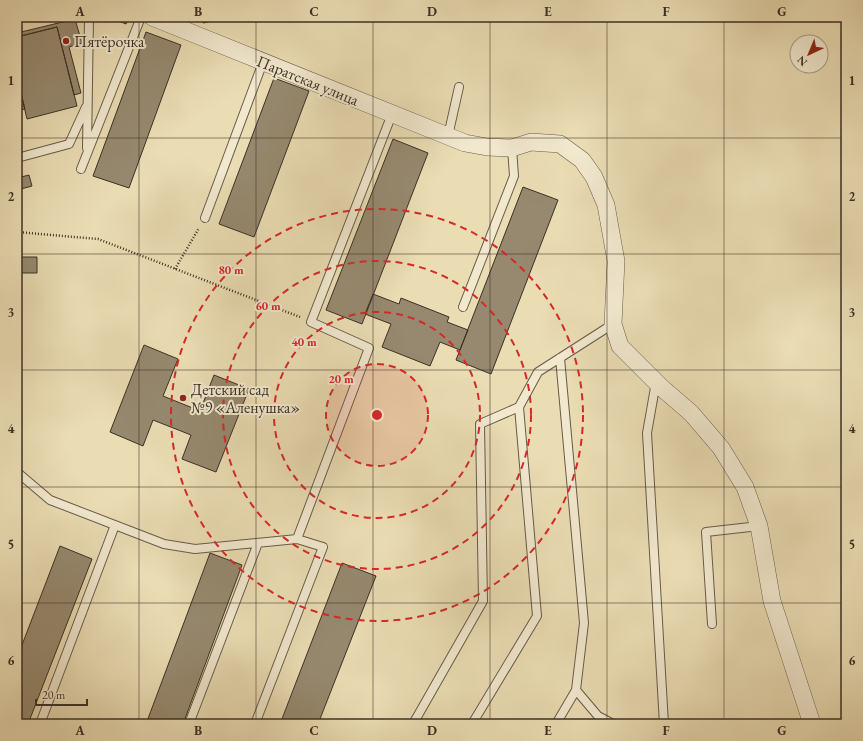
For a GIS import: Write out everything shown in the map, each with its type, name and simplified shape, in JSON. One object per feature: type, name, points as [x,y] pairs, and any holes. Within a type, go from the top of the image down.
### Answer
[{"type":"street","name":"Паратская улица","points":[[152,17],[465,143],[488,147],[512,148],[531,142],[560,144],[582,160],[594,177],[606,205],[616,261],[614,324],[620,346],[691,413],[721,448],[745,487],[759,526],[772,601],[810,724]]},
{"type":"lane","points":[[87,154],[89,17]]},
{"type":"lane","points":[[81,169],[141,17]]},
{"type":"lane","points":[[205,218],[263,62]]},
{"type":"lane","points":[[448,136],[459,87]]},
{"type":"lane","points":[[17,158],[69,144],[87,104]]},
{"type":"lane","points":[[297,539],[369,348],[311,322],[392,114]]},
{"type":"lane","points":[[463,307],[514,176],[512,148]]},
{"type":"lane","points":[[472,724],[537,616],[519,407],[538,372],[614,324]]},
{"type":"lane","points":[[556,724],[576,690],[584,623],[560,358]]},
{"type":"lane","points":[[656,381],[647,434],[664,724]]},
{"type":"lane","points":[[413,724],[483,601],[480,424],[519,407]]},
{"type":"lane","points":[[17,472],[50,500],[164,544],[195,549],[297,539],[323,547],[255,724]]},
{"type":"lane","points":[[40,724],[116,525]]},
{"type":"lane","points":[[712,624],[706,532],[759,526]]},
{"type":"lane","points":[[189,724],[258,543]]},
{"type":"lane","points":[[576,690],[598,716],[613,724]]},
{"type":"path","points":[[175,269],[205,218]]},
{"type":"path","points":[[17,232],[98,239],[311,322]]},
{"type":"building","points":[[117,17],[129,18],[126,24],[116,20]]},
{"type":"building","points":[[202,17],[221,17],[222,19],[203,23]]},
{"type":"building","points":[[75,19],[82,43],[69,47],[81,93],[74,95],[57,27],[17,37],[17,33]]},
{"type":"building","points":[[57,27],[77,106],[27,119],[17,77],[17,37]]},
{"type":"building","points":[[146,32],[181,45],[129,188],[93,176]]},
{"type":"building","points":[[17,77],[25,109],[17,111]]},
{"type":"building","points":[[274,78],[309,91],[254,237],[219,224]]},
{"type":"building","points":[[393,139],[428,153],[362,324],[326,310]]},
{"type":"building","points":[[29,175],[32,186],[17,190],[17,178]]},
{"type":"building","points":[[523,187],[558,200],[491,374],[456,360]]},
{"type":"building","points":[[21,257],[37,257],[37,273],[21,273]]},
{"type":"building","points":[[373,294],[399,304],[401,298],[449,317],[447,322],[468,330],[460,350],[440,342],[430,366],[382,347],[391,324],[365,314]]},
{"type":"building","points":[[144,345],[178,359],[163,396],[200,411],[214,375],[249,389],[216,472],[182,459],[191,435],[153,420],[143,446],[110,432]]},
{"type":"building","points":[[60,546],[92,559],[28,724],[17,724],[17,658]]},
{"type":"building","points":[[210,553],[242,565],[183,724],[146,724]]},
{"type":"building","points":[[342,563],[376,576],[318,724],[280,724]]},
{"type":"place","name":"Пятёрочка","points":[[66,41]]},
{"type":"place","name":"Детский сад №9 «Аленушка»","points":[[183,398]]}]
